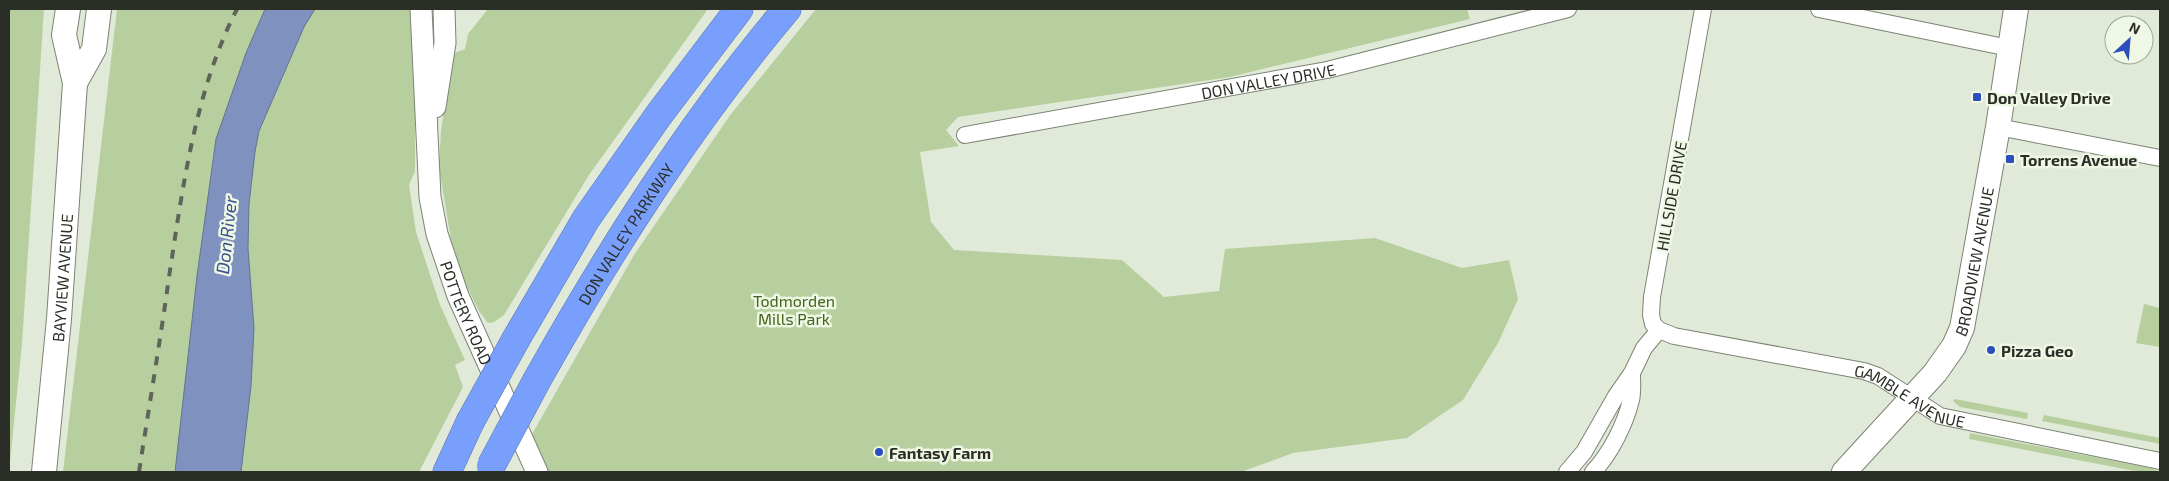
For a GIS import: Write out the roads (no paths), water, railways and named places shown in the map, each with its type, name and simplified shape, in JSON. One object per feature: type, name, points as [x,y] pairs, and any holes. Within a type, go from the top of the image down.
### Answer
[{"type":"highway","points":[[447,472],[470,422],[586,219],[658,116],[739,9]]},
{"type":"highway","name":"DON VALLEY PARKWAY","points":[[490,469],[537,380],[617,242],[718,94],[786,9]]},
{"type":"main road","name":"BAYVIEW AVENUE","points":[[44,472],[59,319],[75,83],[64,35],[68,9]]},
{"type":"main road","name":"BAYVIEW AVENUE","points":[[75,83],[94,49],[99,9]]},
{"type":"main road","name":"BROADVIEW AVENUE","points":[[1844,472],[1912,398],[1944,359],[1954,346],[1962,328],[1998,127],[2016,9]]},
{"type":"street","name":"POTTERY ROAD","points":[[421,9],[430,197],[437,234],[448,269],[481,350],[536,472]]},
{"type":"street","name":"POTTERY ROAD","points":[[428,144],[445,43],[444,9]]},
{"type":"street","name":"DON VALLEY DRIVE","points":[[965,135],[1327,70],[1568,9]]},
{"type":"street","name":"HILLSIDE DRIVE","points":[[1659,330],[1653,324],[1651,315],[1652,297],[1703,9]]},
{"type":"street","points":[[1819,9],[2009,48]]},
{"type":"street","points":[[1998,127],[2160,158]]},
{"type":"street","points":[[1567,472],[1584,452],[1616,396],[1632,373],[1644,348],[1659,330]]},
{"type":"street","name":"GAMBLE AVENUE","points":[[1659,330],[1690,340],[1864,371],[1878,376],[1940,416],[2160,461]]},
{"type":"street","points":[[1593,472],[1600,464],[1618,433],[1631,400],[1632,373]]},
{"type":"water","name":"Don River","points":[[265,9],[315,9],[304,27],[259,131],[255,152],[249,204],[248,248],[254,328],[251,386],[241,472],[175,472],[197,276],[216,139],[246,53]]},
{"type":"railway","points":[[139,472],[192,140],[211,73],[237,9]]},
{"type":"place","name":"Don Valley Drive","points":[[1977,97]]},
{"type":"place","name":"Torrens Avenue","points":[[2010,159]]},
{"type":"place","name":"Pizza Geo","points":[[1991,350]]},
{"type":"place","name":"Fantasy Farm","points":[[879,452]]},
{"type":"park label","name":"Todmorden Mills Park","points":[[794,309]]}]
